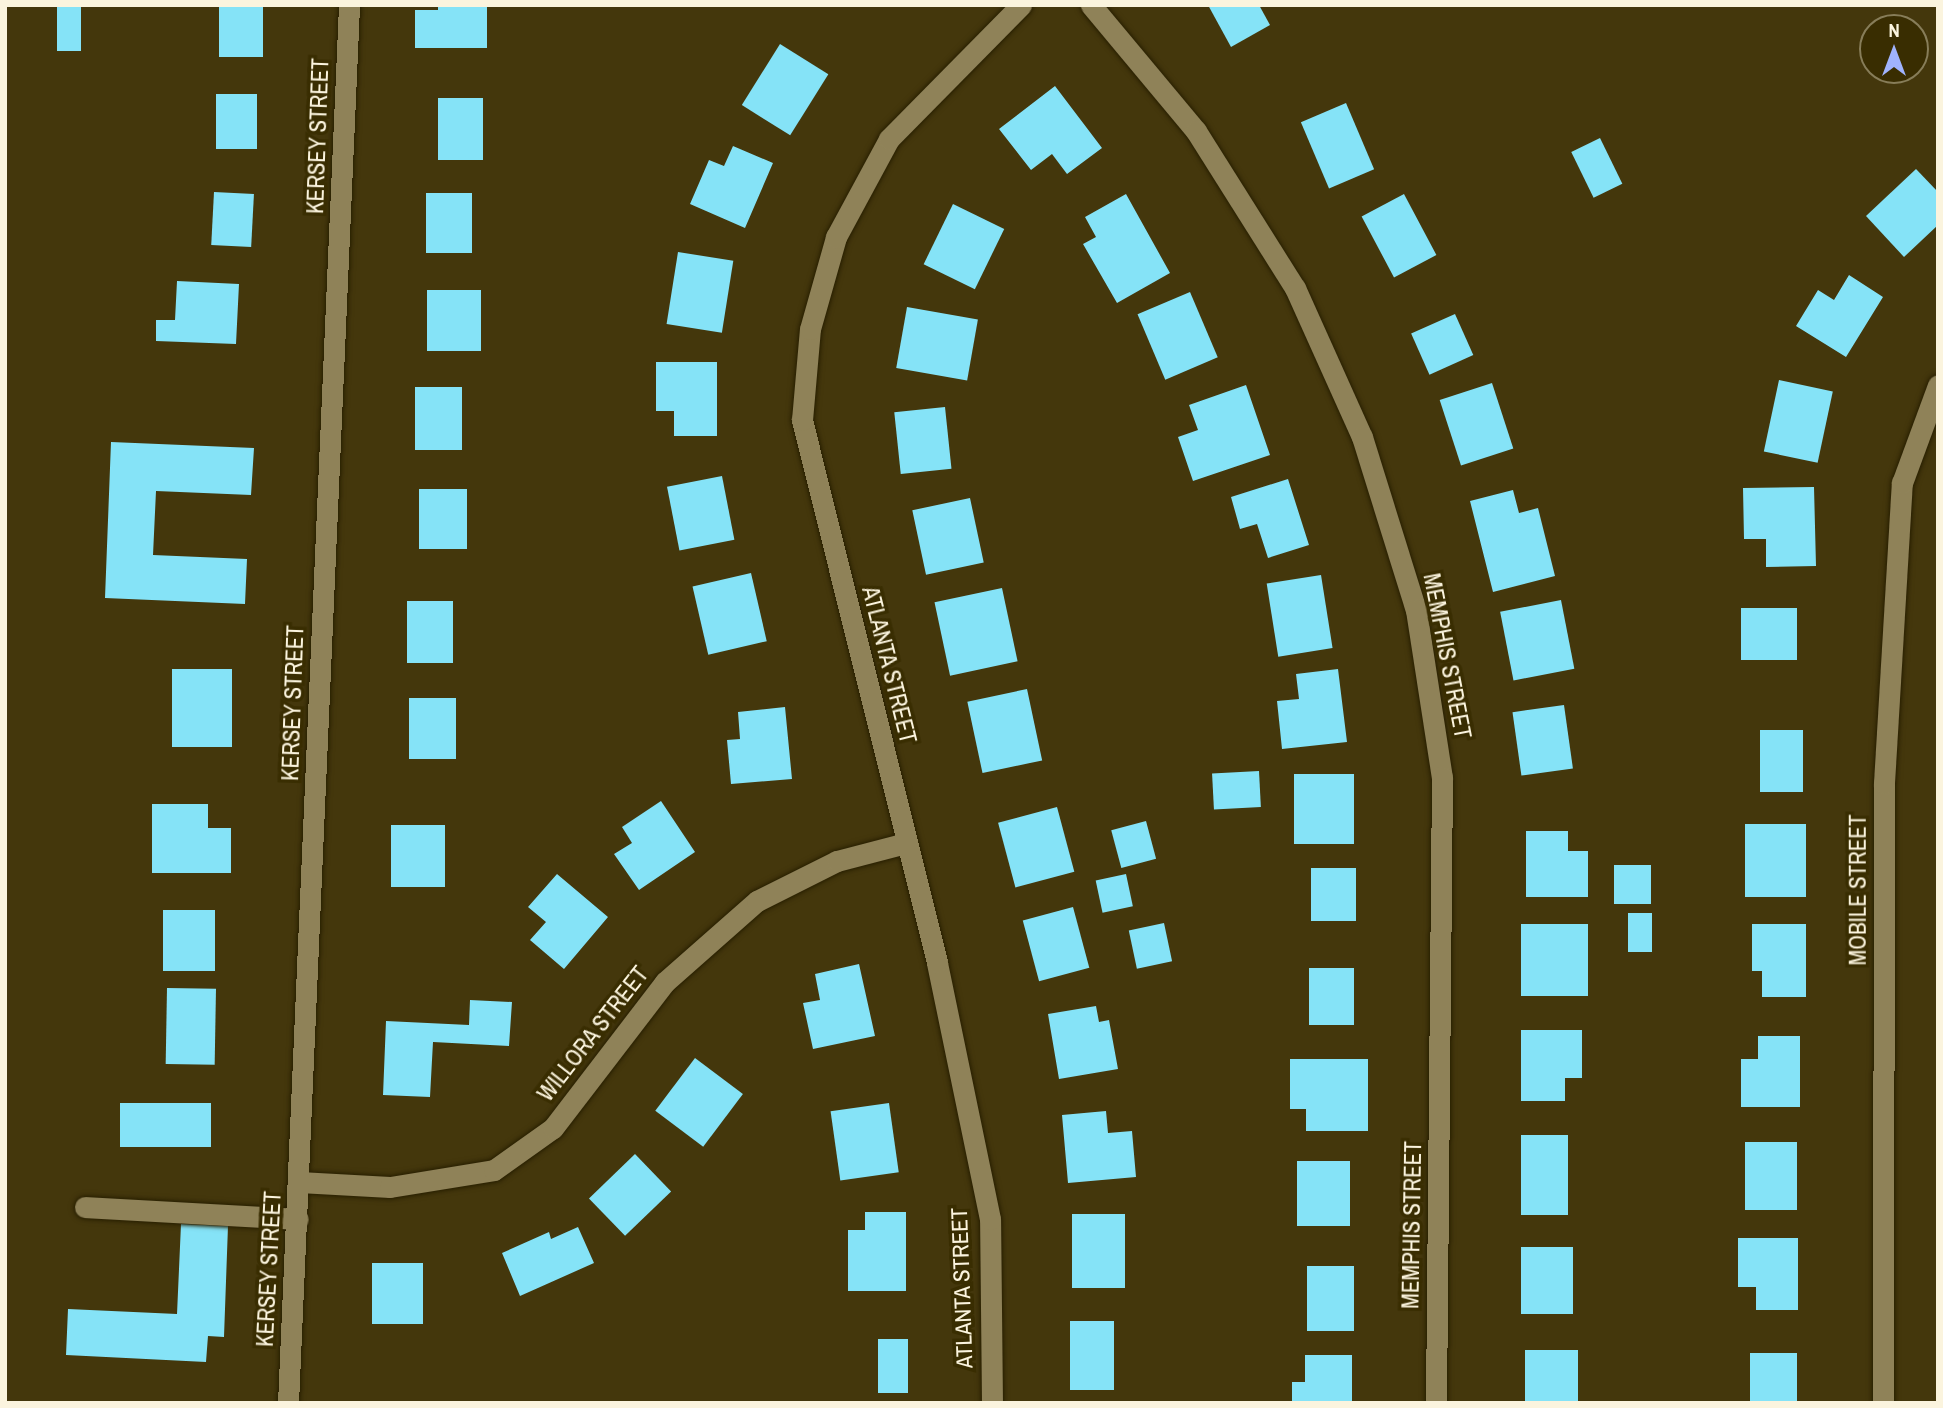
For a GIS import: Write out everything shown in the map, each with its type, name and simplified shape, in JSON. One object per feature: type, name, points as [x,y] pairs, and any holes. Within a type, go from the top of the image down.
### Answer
[{"type":"street","name":"KERSEY STREET","points":[[288,1403],[349,5]]},
{"type":"street","name":"ATLANTA STREET","points":[[992,1403],[990,1219],[937,962],[802,420],[810,329],[836,237],[889,139],[1021,5]]},
{"type":"street","name":"MEMPHIS STREET","points":[[1091,5],[1196,131],[1294,288],[1363,437],[1416,610],[1442,777],[1436,1403]]},
{"type":"street","name":"MOBILE STREET","points":[[1883,1403],[1884,783],[1902,483],[1938,385]]},
{"type":"street","name":"WILLORA STREET","points":[[299,1182],[390,1186],[494,1170],[553,1128],[665,982],[757,901],[837,860],[906,843]]},
{"type":"street","points":[[85,1207],[298,1219]]},
{"type":"building","points":[[57,5],[81,5],[81,51],[57,51]]},
{"type":"building","points":[[219,5],[263,5],[263,57],[219,57]]},
{"type":"building","points":[[438,5],[487,5],[487,48],[415,48],[415,10],[438,10]]},
{"type":"building","points":[[1208,5],[1259,5],[1270,25],[1231,47]]},
{"type":"building","points":[[780,44],[828,74],[790,135],[742,105]]},
{"type":"building","points":[[1055,86],[1102,148],[1067,174],[1052,154],[1031,170],[999,129]]},
{"type":"building","points":[[216,94],[257,94],[257,149],[216,149]]},
{"type":"building","points":[[438,98],[483,98],[483,160],[438,160]]},
{"type":"building","points":[[1346,103],[1374,169],[1329,188],[1301,122]]},
{"type":"building","points":[[1600,138],[1622,184],[1594,198],[1571,152]]},
{"type":"building","points":[[733,146],[773,163],[745,228],[690,204],[709,160],[724,166]]},
{"type":"building","points":[[1916,169],[1938,192],[1938,225],[1904,257],[1866,216]]},
{"type":"building","points":[[214,192],[254,194],[251,247],[211,245]]},
{"type":"building","points":[[426,193],[472,193],[472,253],[426,253]]},
{"type":"building","points":[[1126,194],[1170,273],[1117,303],[1083,244],[1096,237],[1085,217]]},
{"type":"building","points":[[1404,194],[1436,255],[1394,277],[1362,217]]},
{"type":"building","points":[[953,204],[1004,229],[975,289],[924,264]]},
{"type":"building","points":[[678,252],[733,261],[722,333],[667,324]]},
{"type":"building","points":[[1849,275],[1883,297],[1846,357],[1796,326],[1818,290],[1834,300]]},
{"type":"building","points":[[177,281],[239,284],[236,344],[156,341],[156,320],[175,320]]},
{"type":"building","points":[[427,290],[481,290],[481,351],[427,351]]},
{"type":"building","points":[[1190,292],[1218,357],[1165,380],[1138,314]]},
{"type":"building","points":[[907,307],[978,320],[967,381],[896,368]]},
{"type":"building","points":[[1455,314],[1473,355],[1429,375],[1411,334]]},
{"type":"building","points":[[656,362],[717,362],[717,436],[674,436],[674,411],[656,411]]},
{"type":"building","points":[[1779,380],[1833,391],[1818,463],[1764,451]]},
{"type":"building","points":[[1492,383],[1513,449],[1461,466],[1440,400]]},
{"type":"building","points":[[1246,385],[1270,455],[1193,481],[1178,437],[1198,430],[1189,405]]},
{"type":"building","points":[[415,387],[462,387],[462,450],[415,450]]},
{"type":"building","points":[[945,407],[951,469],[901,474],[894,412]]},
{"type":"building","points":[[111,442],[254,448],[251,495],[156,491],[153,555],[247,559],[245,604],[105,598]]},
{"type":"building","points":[[722,476],[734,540],[679,550],[667,487]]},
{"type":"building","points":[[1288,479],[1309,545],[1268,558],[1257,524],[1240,529],[1231,497]]},
{"type":"building","points":[[1814,487],[1816,566],[1766,567],[1766,539],[1744,539],[1743,488]]},
{"type":"building","points":[[419,489],[467,489],[467,549],[419,549]]},
{"type":"building","points":[[1513,490],[1519,513],[1538,508],[1555,576],[1493,592],[1470,501]]},
{"type":"building","points":[[970,498],[984,563],[926,575],[912,510]]},
{"type":"building","points":[[751,573],[767,641],[708,655],[693,586]]},
{"type":"building","points":[[1321,575],[1333,648],[1278,657],[1267,584]]},
{"type":"building","points":[[1002,588],[1018,661],[950,676],[935,602]]},
{"type":"building","points":[[1561,600],[1574,669],[1513,681],[1500,612]]},
{"type":"building","points":[[407,601],[453,601],[453,663],[407,663]]},
{"type":"building","points":[[1741,608],[1797,608],[1797,660],[1741,660]]},
{"type":"building","points":[[172,669],[232,669],[232,747],[172,747]]},
{"type":"building","points":[[1338,669],[1347,742],[1282,749],[1277,701],[1299,699],[1296,674]]},
{"type":"building","points":[[1027,689],[1042,760],[983,773],[967,702]]},
{"type":"building","points":[[409,698],[456,698],[456,759],[409,759]]},
{"type":"building","points":[[1564,705],[1573,768],[1521,776],[1513,712]]},
{"type":"building","points":[[785,707],[792,779],[731,784],[727,740],[740,739],[738,712]]},
{"type":"building","points":[[1760,730],[1803,730],[1803,792],[1760,792]]},
{"type":"building","points":[[1259,771],[1261,807],[1214,809],[1212,773]]},
{"type":"building","points":[[1294,774],[1354,774],[1354,844],[1294,844]]},
{"type":"building","points":[[661,801],[695,852],[639,890],[614,854],[632,843],[622,827]]},
{"type":"building","points":[[152,804],[208,804],[208,828],[231,828],[231,873],[152,873]]},
{"type":"building","points":[[1057,807],[1074,872],[1015,888],[998,823]]},
{"type":"building","points":[[1146,821],[1156,859],[1121,868],[1111,830]]},
{"type":"building","points":[[1745,824],[1806,824],[1806,897],[1745,897]]},
{"type":"building","points":[[391,825],[445,825],[445,887],[391,887]]},
{"type":"building","points":[[1526,831],[1568,831],[1568,851],[1588,851],[1588,897],[1526,897]]},
{"type":"building","points":[[1614,865],[1651,865],[1651,904],[1614,904]]},
{"type":"building","points":[[1311,868],[1356,868],[1356,921],[1311,921]]},
{"type":"building","points":[[557,874],[608,917],[564,969],[530,940],[546,922],[528,907]]},
{"type":"building","points":[[1126,874],[1133,906],[1103,913],[1096,880]]},
{"type":"building","points":[[1073,907],[1089,968],[1039,981],[1023,920]]},
{"type":"building","points":[[163,910],[215,910],[215,971],[163,971]]},
{"type":"building","points":[[1628,913],[1652,913],[1652,952],[1628,952]]},
{"type":"building","points":[[1164,923],[1172,961],[1137,969],[1129,930]]},
{"type":"building","points":[[1521,924],[1588,924],[1588,996],[1521,996]]},
{"type":"building","points":[[1752,924],[1806,924],[1806,997],[1762,997],[1762,971],[1752,971]]},
{"type":"building","points":[[859,964],[875,1036],[813,1049],[803,1003],[820,1000],[815,974]]},
{"type":"building","points":[[1309,968],[1354,968],[1354,1025],[1309,1025]]},
{"type":"building","points":[[167,988],[216,989],[215,1065],[166,1064]]},
{"type":"building","points":[[470,1000],[512,1002],[509,1046],[433,1042],[430,1097],[383,1095],[386,1021],[469,1025]]},
{"type":"building","points":[[1096,1006],[1099,1022],[1109,1020],[1118,1069],[1059,1079],[1048,1014]]},
{"type":"building","points":[[1521,1030],[1582,1030],[1582,1078],[1565,1078],[1565,1101],[1521,1101]]},
{"type":"building","points":[[1758,1036],[1800,1036],[1800,1107],[1741,1107],[1741,1059],[1758,1059]]},
{"type":"building","points":[[695,1058],[743,1094],[703,1147],[655,1111]]},
{"type":"building","points":[[1290,1059],[1368,1059],[1368,1131],[1306,1131],[1306,1109],[1290,1109]]},
{"type":"building","points":[[120,1103],[211,1103],[211,1147],[120,1147]]},
{"type":"building","points":[[889,1103],[899,1172],[840,1181],[831,1111]]},
{"type":"building","points":[[1106,1111],[1108,1133],[1132,1131],[1136,1177],[1068,1183],[1062,1115]]},
{"type":"building","points":[[1521,1135],[1568,1135],[1568,1215],[1521,1215]]},
{"type":"building","points":[[1745,1142],[1797,1142],[1797,1210],[1745,1210]]},
{"type":"building","points":[[635,1154],[671,1191],[625,1236],[589,1198]]},
{"type":"building","points":[[1297,1161],[1350,1161],[1350,1226],[1297,1226]]},
{"type":"building","points":[[865,1212],[906,1212],[906,1291],[848,1291],[848,1230],[865,1230]]},
{"type":"building","points":[[1072,1214],[1125,1214],[1125,1288],[1072,1288]]},
{"type":"building","points":[[181,1224],[228,1226],[224,1337],[208,1336],[206,1362],[66,1355],[68,1309],[177,1314]]},
{"type":"building","points":[[578,1227],[594,1263],[520,1296],[502,1253],[549,1232],[551,1239]]},
{"type":"building","points":[[1738,1238],[1798,1238],[1798,1310],[1756,1310],[1756,1287],[1738,1287]]},
{"type":"building","points":[[1521,1247],[1573,1247],[1573,1314],[1521,1314]]},
{"type":"building","points":[[372,1263],[423,1263],[423,1324],[372,1324]]},
{"type":"building","points":[[1307,1266],[1354,1266],[1354,1331],[1307,1331]]},
{"type":"building","points":[[1070,1321],[1114,1321],[1114,1390],[1070,1390]]},
{"type":"building","points":[[878,1339],[908,1339],[908,1393],[878,1393]]},
{"type":"building","points":[[1525,1350],[1578,1350],[1578,1403],[1525,1403]]},
{"type":"building","points":[[1750,1353],[1797,1353],[1797,1403],[1750,1403]]},
{"type":"building","points":[[1305,1355],[1352,1355],[1352,1403],[1292,1403],[1292,1382],[1305,1382]]}]
